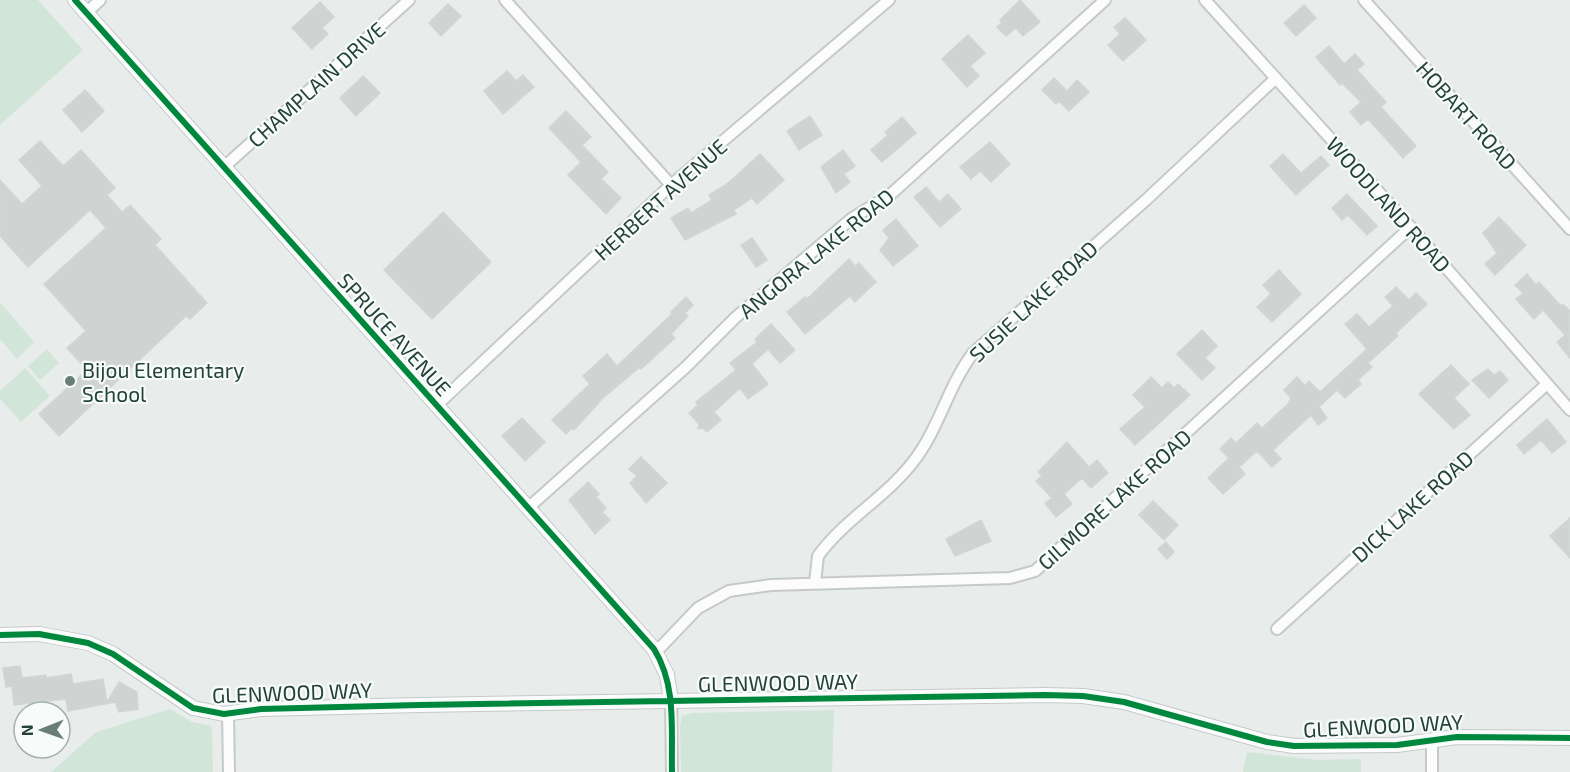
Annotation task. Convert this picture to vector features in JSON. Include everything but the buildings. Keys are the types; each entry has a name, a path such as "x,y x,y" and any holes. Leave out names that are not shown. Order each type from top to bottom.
{"street":[{"name":"SPRUCE AVENUE","path":"75,0 656,652 667,675 671,701"},
{"path":"86,13 100,0"},
{"name":"CHAMPLAIN DRIVE","path":"224,167 409,0"},
{"path":"504,0 671,185"},
{"name":"HERBERT AVENUE","path":"437,405 671,185 888,0"},
{"name":"ANGORA LAKE ROAD","path":"528,508 686,367 736,317 851,219 890,195 1105,0"},
{"name":"WOODLAND ROAD","path":"1205,0 1411,227 1570,410"},
{"name":"HOBART ROAD","path":"1364,0 1570,229"},
{"name":"SUSIE LAKE ROAD","path":"815,583 818,556 913,463 928,439 952,384 973,353 1147,199 1276,78"},
{"name":"GILMORE LAKE ROAD","path":"656,652 683,621 713,597 749,587 1010,578 1035,571 1411,227"},
{"name":"DICK LAKE ROAD","path":"1278,628 1546,384"},
{"name":"GLENWOOD WAY","path":"0,634 39,633 88,643 120,658 194,708 228,713 291,708 1083,696 1149,707 1267,742 1294,746 1378,746 1457,737 1570,738"},
{"path":"671,701 672,772"},
{"path":"228,713 229,772"},
{"path":"1432,740 1432,772"}],"green space":[{"path":"0,0 38,0 83,50 0,125"},
{"path":"0,302 34,342 17,359 0,339"},
{"path":"47,349 59,363 40,380 28,366"},
{"path":"25,368 50,396 21,422 0,399 0,391"},
{"path":"170,709 192,722 212,726 213,772 51,772 64,760 72,760 72,753 96,732"},
{"path":"834,710 832,772 681,772 680,726 682,716 692,713"},
{"path":"1247,752 1317,760 1361,759 1361,772 1243,772"}],"cycle path":[{"path":"75,0 654,649 670,693 672,772"},
{"path":"0,635 39,634 88,643 113,654 193,708 224,714 261,709 419,705 1045,695 1083,696 1124,702 1267,742 1294,746 1397,745 1457,737 1570,738"}],"place":[{"name":"Bijou Elementary School","path":"70,381"}]}
